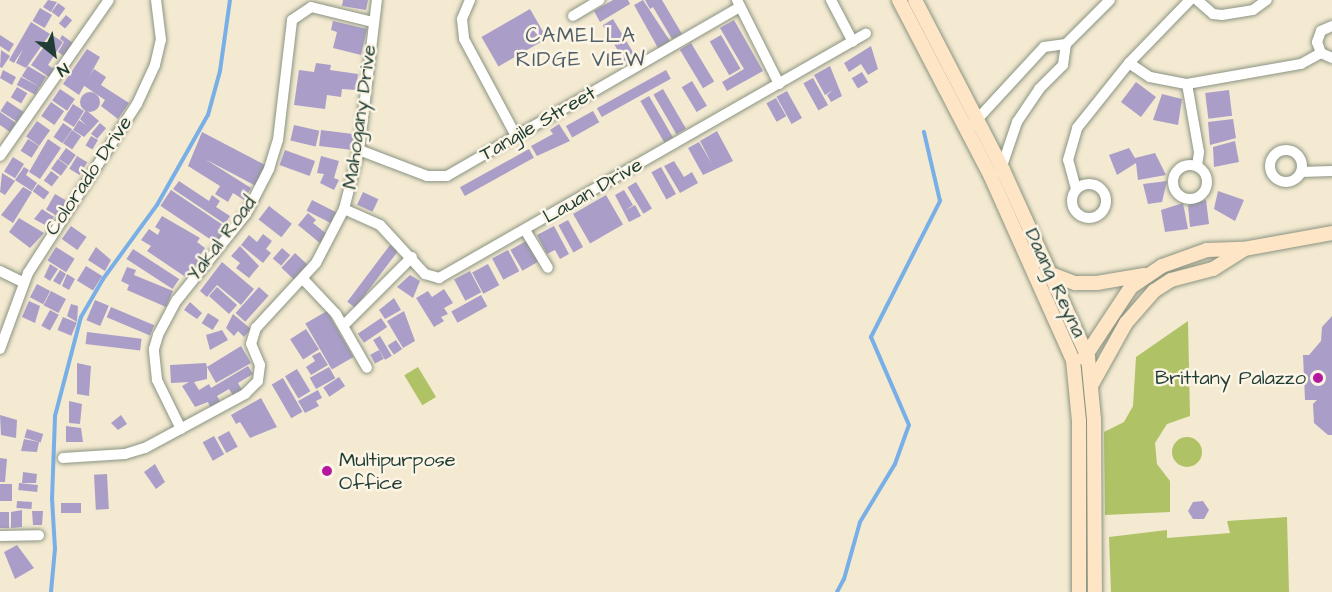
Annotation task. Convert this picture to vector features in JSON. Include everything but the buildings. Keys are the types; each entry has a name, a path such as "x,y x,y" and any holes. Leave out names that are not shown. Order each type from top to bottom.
{"main road":[{"name":"Daang Reyna","path":"899,0 965,129 997,174 1052,274 1088,357 1092,384 1095,592"},
{"name":"Daang Reyna","path":"915,0 979,121 997,174 1073,360 1077,384 1079,592"},
{"path":"1052,274 1075,283 1097,283 1146,275 1207,250 1244,249 1332,233"},
{"path":"1077,384 1092,384 1126,323 1154,291 1171,280 1213,269 1244,249"},
{"path":"1073,360 1088,357 1110,314 1146,275"}],"street":[{"path":"0,156 109,0"},
{"name":"Colorado Drive","path":"0,349 23,282 49,236 137,104 155,65 161,40 156,0"},
{"name":"Mahogany Drive","path":"181,429 245,394 258,381 260,365 252,337 303,279 329,244 344,209 359,150 377,0"},
{"path":"470,0 462,19 464,39 516,136"},
{"path":"573,16 600,0"},
{"path":"831,0 852,42"},
{"path":"997,174 1017,122 1039,89 1063,65 1066,44 1110,0"},
{"path":"1076,189 1068,160 1077,128 1129,63 1190,0"},
{"path":"1197,0 1213,14 1222,15 1253,10 1267,0"},
{"path":"738,4 779,84"},
{"name":"Tangile Street","path":"359,150 436,178 457,171 738,4"},
{"name":"Yakal Road","path":"181,429 157,380 154,349 158,335 177,300 246,214 269,169 278,140 292,20 311,7 373,22"},
{"path":"1129,63 1150,77 1187,84 1301,64 1327,56 1318,36 1332,26"},
{"name":"Lauan Drive","path":"344,209 380,225 429,278 439,278 867,33"},
{"path":"965,129 979,121 1044,47 1066,44"},
{"path":"1187,84 1199,152 1197,166"},
{"path":"1301,172 1332,171"},
{"path":"525,230 548,268"},
{"path":"344,325 412,257"},
{"path":"0,271 23,282"},
{"path":"303,279 344,325 367,368"},
{"path":"63,458 134,453 181,429"},
{"path":"0,536 39,535"}],"green space":[{"path":"1188,321 1190,416 1167,424 1155,443 1157,464 1170,481 1170,512 1105,515 1104,432 1124,422 1133,406 1136,357"},
{"path":"418,367 436,397 422,405 404,375"},
{"path":"1187,437 1193,438 1201,446 1201,458 1193,466 1187,467 1181,466 1173,458 1172,452 1173,446 1181,438"},
{"path":"1287,517 1289,592 1111,592 1109,537 1167,530 1167,538 1230,533 1227,521"}],"waterway":[{"path":"51,592 55,549 52,499 55,416 81,317 103,279 157,205 208,115 220,71 230,0"},
{"path":"837,592 844,579 860,522 895,464 909,425 871,337 940,201 924,132"}],"place":[{"name":"Brittany Palazzo","path":"1318,378"},
{"name":"Multipurpose Office","path":"327,471"}],"district":[{"name":"CAMELLA RIDGE VIEW","path":"581,48"}]}
